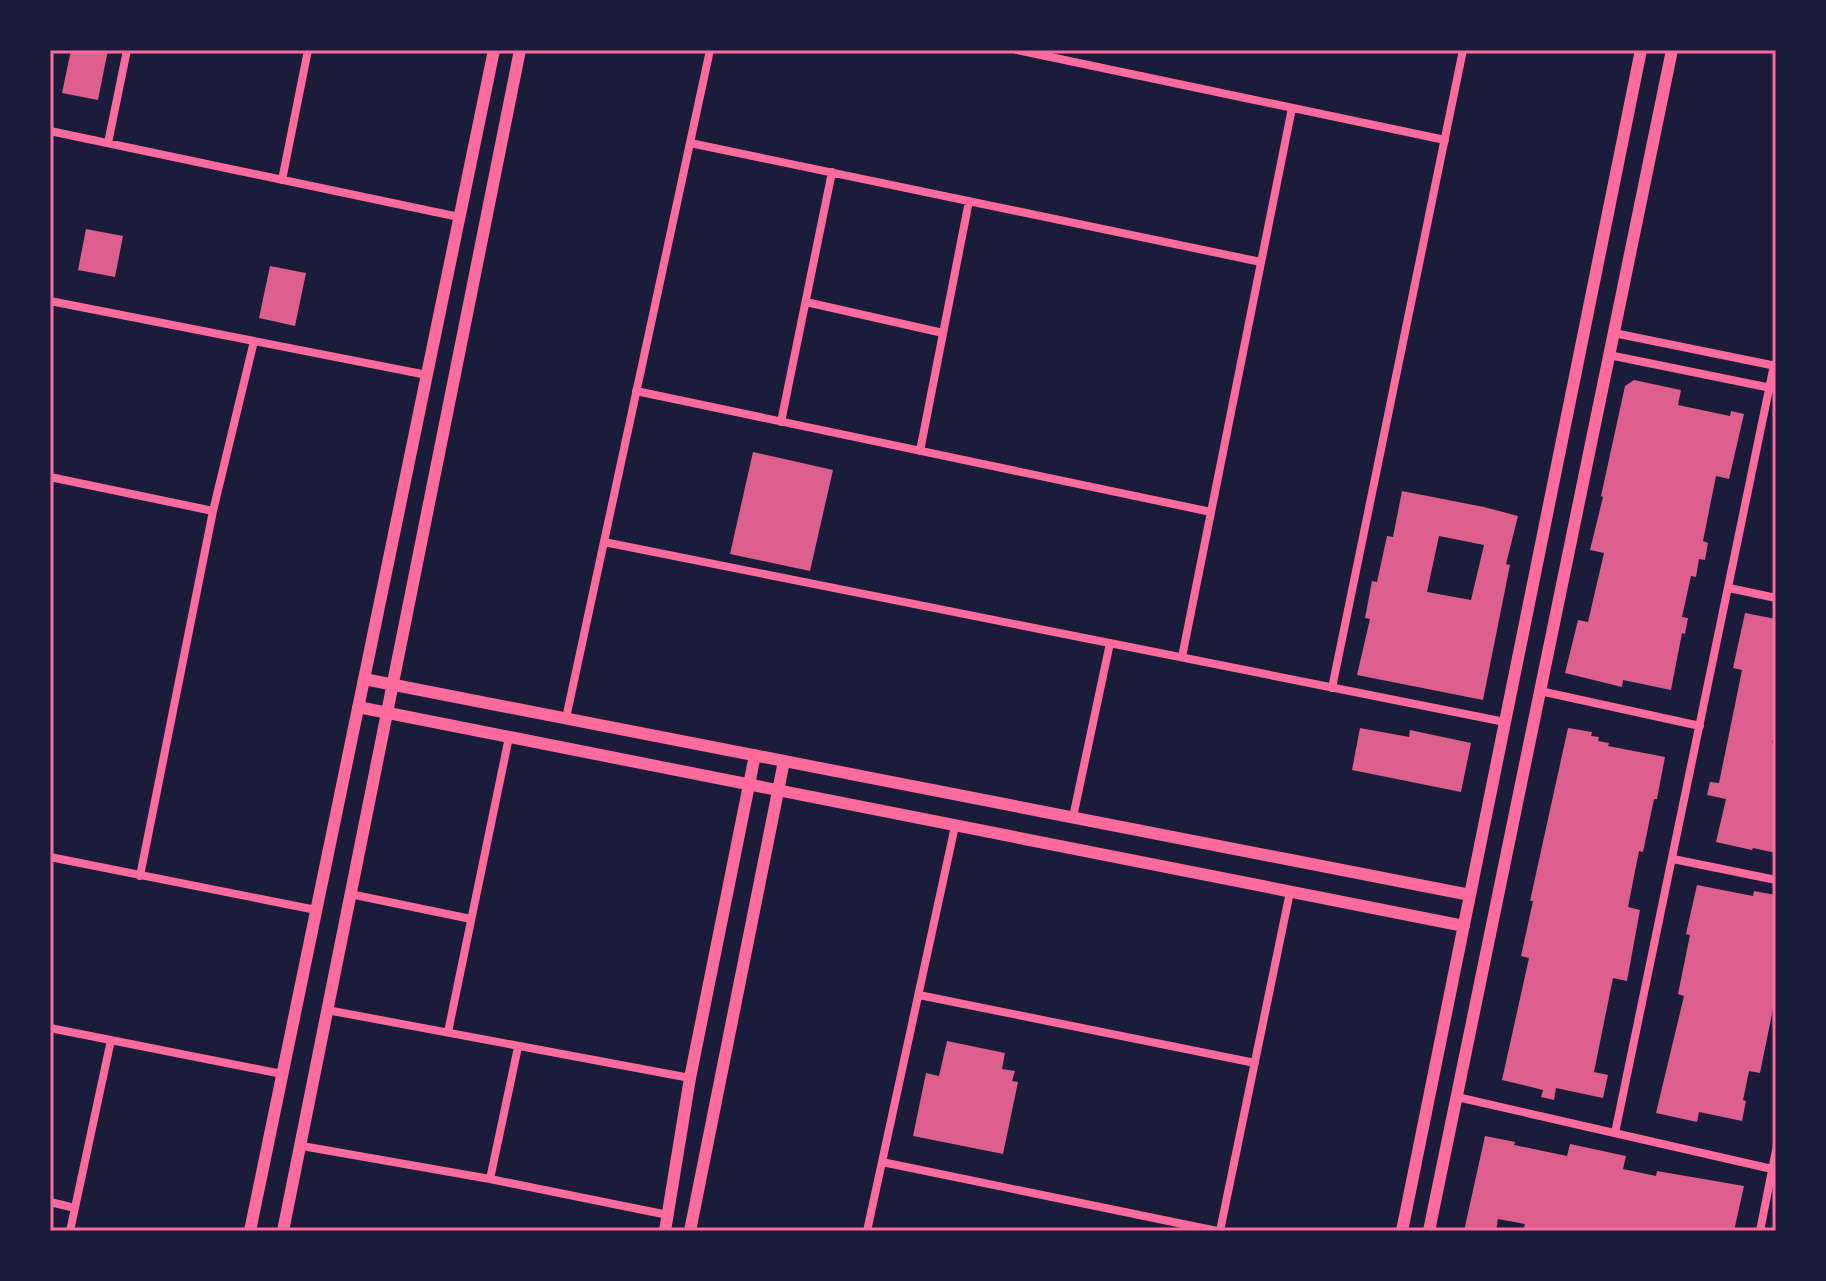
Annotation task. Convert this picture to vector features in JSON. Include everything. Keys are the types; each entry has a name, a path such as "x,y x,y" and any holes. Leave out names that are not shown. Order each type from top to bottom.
{"main road":[{"path":"250,1231 494,50"},
{"path":"283,1231 520,50"},
{"path":"1402,1231 1641,50"},
{"path":"1429,1231 1672,50"},
{"path":"364,679 1470,895"},
{"path":"358,707 1464,926"},
{"path":"665,1231 690,1078 755,755"},
{"path":"690,1231 784,761"}],"street":[{"path":"108,143 127,50"},
{"path":"282,180 308,50"},
{"path":"566,718 710,50"},
{"path":"1017,50 1445,140"},
{"path":"1332,688 1463,50"},
{"path":"1182,657 1292,108"},
{"path":"50,131 459,217"},
{"path":"690,143 1261,262"},
{"path":"781,422 832,172"},
{"path":"920,451 969,201"},
{"path":"50,301 427,375"},
{"path":"806,302 943,333"},
{"path":"1614,333 1775,366 1773,388 1615,1133"},
{"path":"140,876 213,511 254,341"},
{"path":"1609,355 1773,388"},
{"path":"636,391 1211,512"},
{"path":"50,478 213,511"},
{"path":"604,542 1505,722"},
{"path":"1729,588 1776,598"},
{"path":"1073,817 1110,643"},
{"path":"1540,691 1700,726"},
{"path":"448,1032 509,737"},
{"path":"867,1231 955,826"},
{"path":"50,857 316,910"},
{"path":"1673,859 1776,880"},
{"path":"882,1162 1218,1231 1290,892"},
{"path":"350,894 471,919"},
{"path":"919,995 1255,1063"},
{"path":"327,1010 690,1078"},
{"path":"50,1028 282,1074"},
{"path":"70,1231 111,1040"},
{"path":"490,1179 518,1047"},
{"path":"1457,1097 1772,1169"},
{"path":"302,1146 490,1179 668,1215"},
{"path":"1760,1231 1776,1150"},
{"path":"50,1202 75,1208"}],"building":[{"path":"71,50 108,50 98,100 62,93"},
{"path":"86,229 123,236 115,277 78,270"},
{"path":"270,266 306,273 295,326 259,318"},
{"path":"1634,380 1681,390 1678,405 1730,416 1731,411 1744,414 1729,479 1716,476 1703,541 1708,543 1705,560 1699,559 1696,577 1691,576 1682,617 1688,618 1671,690 1623,680 1622,687 1565,673 1578,620 1588,622 1604,553 1590,550 1625,386"},
{"path":"753,452 833,470 810,571 730,554"},
{"path":"1402,491 1518,516 1506,564 1510,565 1483,700 1357,675 1370,619 1365,618 1372,581 1377,582 1387,536 1393,537","holes":["1439,536 1484,545 1471,600 1427,592"]},
{"path":"1745,613 1776,619 1776,726 1772,743 1776,743 1776,853 1716,842 1726,799 1707,795 1710,782 1719,783 1742,670 1733,668"},
{"path":"1360,728 1409,737 1410,730 1471,743 1461,792 1352,770"},
{"path":"1568,728 1592,732 1591,736 1599,737 1598,741 1609,743 1608,746 1665,757 1643,852 1639,851 1628,907 1640,910 1627,981 1613,978 1594,1072 1608,1075 1603,1098 1556,1088 1554,1100 1541,1097 1543,1090 1502,1080 1529,958 1521,956 1533,901 1530,901"},
{"path":"1697,885 1753,896 1754,891 1776,895 1776,994 1760,1073 1749,1071 1742,1121 1699,1112 1697,1122 1656,1113 1684,996 1678,994 1690,935 1686,934"},
{"path":"947,1041 1005,1053 1002,1069 1015,1071 1012,1081 1018,1082 1003,1154 913,1136 926,1073 939,1076"},
{"path":"1485,1136 1567,1156 1570,1144 1626,1156 1623,1169 1656,1176 1657,1171 1744,1186 1734,1231 1523,1231 1525,1224 1498,1219 1496,1231 1464,1231"}]}
